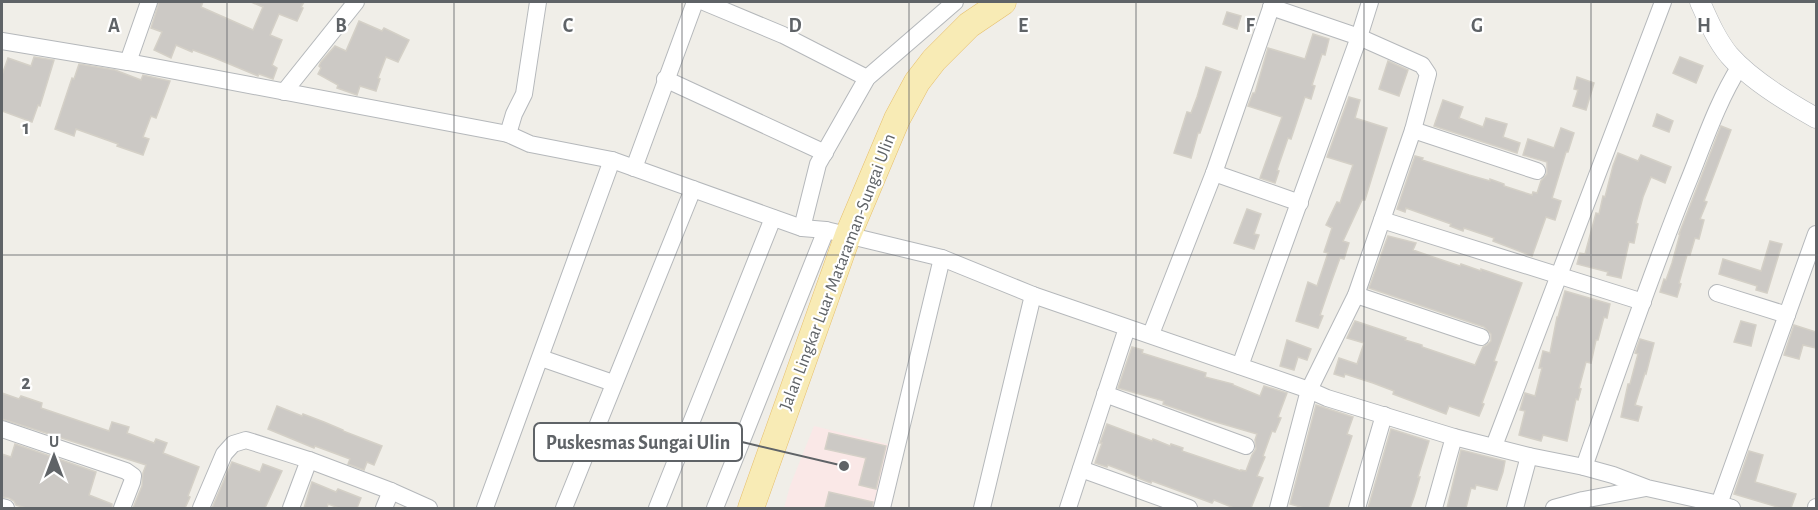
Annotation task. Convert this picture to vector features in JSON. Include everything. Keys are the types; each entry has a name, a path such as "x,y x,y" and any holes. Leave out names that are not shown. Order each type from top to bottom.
{"main road":[{"name":"Jalan Lingkar Luar Mataraman-Sungai Ulin","path":"751,508 837,232 917,82 934,60 969,25 1003,2"}],"street":[{"path":"128,62 149,2"},
{"path":"284,92 356,2"},
{"path":"508,134 514,114 524,94 538,2"},
{"path":"634,168 695,2"},
{"path":"704,2 783,35 867,78"},
{"path":"802,228 818,164 867,78 955,2"},
{"path":"1240,366 1370,2"},
{"path":"1494,446 1663,2"},
{"path":"1700,2 1716,36 1728,54 1740,66 1791,104 1816,117"},
{"path":"1151,334 1214,173 1272,4 1359,37 1422,65 1428,74 1413,130 1356,295 1309,390 1278,508"},
{"path":"2,41 128,62 508,134 530,144 612,160 802,228 837,232 942,258 1033,295 1127,328 1151,334 1327,398 1454,437 1584,467 1647,488 1725,506 1787,315 1816,234"},
{"path":"1584,467 1666,239 1715,113 1740,66"},
{"path":"665,79 825,153"},
{"path":"1413,130 1537,171"},
{"path":"485,508 612,160"},
{"path":"1214,173 1300,203"},
{"path":"564,508 693,189"},
{"path":"657,508 773,218"},
{"path":"1382,220 1643,302"},
{"path":"715,508 837,232"},
{"path":"882,508 942,258"},
{"path":"1717,293 1787,315"},
{"path":"982,508 1033,295"},
{"path":"1356,295 1481,337"},
{"path":"1068,508 1127,328"},
{"path":"541,358 613,383"},
{"path":"1105,394 1246,446"},
{"path":"1357,508 1384,415"},
{"path":"2,429 126,471 133,476 122,508"},
{"path":"1434,508 1454,437"},
{"path":"201,508 224,453 233,444 246,440 309,460 429,508"},
{"path":"1515,508 1529,456"},
{"path":"291,508 309,460"},
{"path":"1081,469 1189,508"},
{"path":"1554,508 1647,488"},
{"path":"384,508 391,491"},
{"path":"2,507 6,508"}],"shaded area":[{"path":"814,426 895,446 878,508 784,508 790,486"}],"building":[{"path":"159,2 203,2 201,7 253,30 263,7 251,2 304,2 297,21 279,14 270,35 282,40 272,65 277,68 273,79 259,74 258,76 176,45 171,58 154,50 162,32 151,28"},
{"path":"1227,12 1241,16 1237,29 1223,24"},
{"path":"359,21 382,31 384,28 409,40 398,62 386,57 376,91 360,86 357,95 337,88 338,85 318,74 321,62 335,46 346,51"},
{"path":"1313,34 1329,39 1325,55 1322,54 1312,85 1315,86 1311,99 1305,97 1291,139 1288,138 1275,183 1260,178 1282,117 1248,106 1255,93 1268,48 1305,59"},
{"path":"34,57 54,60 40,106 38,105 32,122 2,111 2,75 8,58 31,66"},
{"path":"1680,57 1703,66 1696,83 1673,73"},
{"path":"1388,61 1408,70 1399,96 1379,89"},
{"path":"79,64 115,70 141,80 143,75 170,81 156,118 151,116 143,137 149,139 143,155 76,129 74,136 55,129"},
{"path":"1206,67 1221,72 1191,158 1174,153 1187,112 1191,113"},
{"path":"1577,77 1594,83 1586,110 1573,106 1578,90 1574,89"},
{"path":"1349,97 1360,100 1355,118 1387,128 1365,200 1362,200 1343,241 1349,243 1344,259 1340,258 1320,315 1323,316 1318,328 1296,321 1308,282 1317,286 1328,253 1324,252 1332,228 1326,225 1337,202 1340,203 1353,165 1327,157"},
{"path":"1443,100 1463,107 1459,118 1483,127 1486,118 1507,124 1503,137 1520,143 1517,153 1434,126"},
{"path":"1657,114 1673,121 1669,132 1653,126"},
{"path":"1721,126 1731,130 1704,201 1707,202 1700,219 1704,220 1699,239 1695,238 1690,255 1687,255 1677,297 1660,292 1672,263 1679,234"},
{"path":"1561,128 1574,133 1552,198 1561,201 1555,220 1546,217 1532,256 1493,241 1494,238 1464,228 1463,231 1450,226 1451,224 1406,208 1405,212 1397,209 1415,156 1469,175 1490,181 1490,179 1532,195 1533,192 1537,193 1541,181 1547,174 1547,162 1523,155 1528,139 1554,148"},
{"path":"1618,153 1638,161 1641,155 1671,167 1665,183 1651,177 1636,223 1638,224 1634,243 1629,242 1621,278 1577,264 1580,253 1585,254 1596,213 1599,214"},
{"path":"1247,209 1261,214 1254,234 1259,235 1254,249 1234,243"},
{"path":"1388,236 1416,243 1413,250 1522,283 1494,361 1497,362 1479,416 1449,406 1446,414 1393,394 1394,391 1373,383 1345,374 1344,377 1334,374 1339,358 1357,364 1364,343 1347,338 1355,321 1475,365 1483,347 1491,341 1491,334 1484,327 1369,288"},
{"path":"1770,241 1782,244 1767,293 1756,290 1757,286 1719,274 1723,259 1761,271"},
{"path":"1565,291 1610,304 1607,318 1604,317 1598,340 1596,340 1591,363 1586,362 1567,441 1543,435 1541,441 1519,435 1525,411 1520,410 1525,393 1535,396 1542,368 1539,368 1543,351 1550,353"},
{"path":"1741,321 1756,325 1751,346 1734,342"},
{"path":"1794,325 1816,332 1816,348 1803,345 1799,359 1784,355"},
{"path":"1640,339 1654,343 1635,405 1642,407 1638,421 1621,417"},
{"path":"1287,340 1311,349 1307,360 1298,357 1294,370 1280,366"},
{"path":"1132,347 1143,350 1142,353 1206,373 1205,377 1233,384 1260,396 1264,386 1287,393 1278,417 1281,418 1275,432 1272,431 1263,456 1265,457 1257,476 1263,478 1251,508 1234,508 1214,500 1212,503 1152,481 1151,483 1108,465 1107,467 1095,463 1107,424 1152,441 1153,439 1170,446 1171,444 1183,448 1182,451 1241,471 1246,471 1256,449 1257,434 1163,404 1164,401 1118,388"},
{"path":"2,393 42,403 41,408 109,431 112,422 129,427 127,433 154,443 156,439 167,443 163,453 199,467 185,508 133,508 142,486 146,465 2,419"},
{"path":"1316,405 1353,417 1347,434 1352,436 1328,508 1304,508 1290,504"},
{"path":"277,406 382,446 374,465 367,462 364,470 348,464 350,459 315,446 314,448 268,429"},
{"path":"1391,429 1429,441 1418,477 1420,477 1410,508 1368,508"},
{"path":"829,433 886,446 876,489 859,485 866,458 825,449"},
{"path":"15,444 96,472 89,495 112,504 112,508 26,508 16,505 9,498 2,497 2,454 11,457"},
{"path":"1461,450 1505,461 1503,472 1497,490 1476,485 1475,489 1471,488 1466,508 1447,508"},
{"path":"1749,451 1763,455 1755,482 1796,494 1791,508 1781,508 1734,494"},
{"path":"232,462 260,472 263,464 282,471 265,508 212,508"},
{"path":"312,482 336,492 338,489 361,498 357,508 339,508 328,504 327,508 304,508"},
{"path":"829,492 873,502 872,508 825,508"}],"place":[{"name":"Puskesmas Sungai Ulin","path":"844,466"}]}
